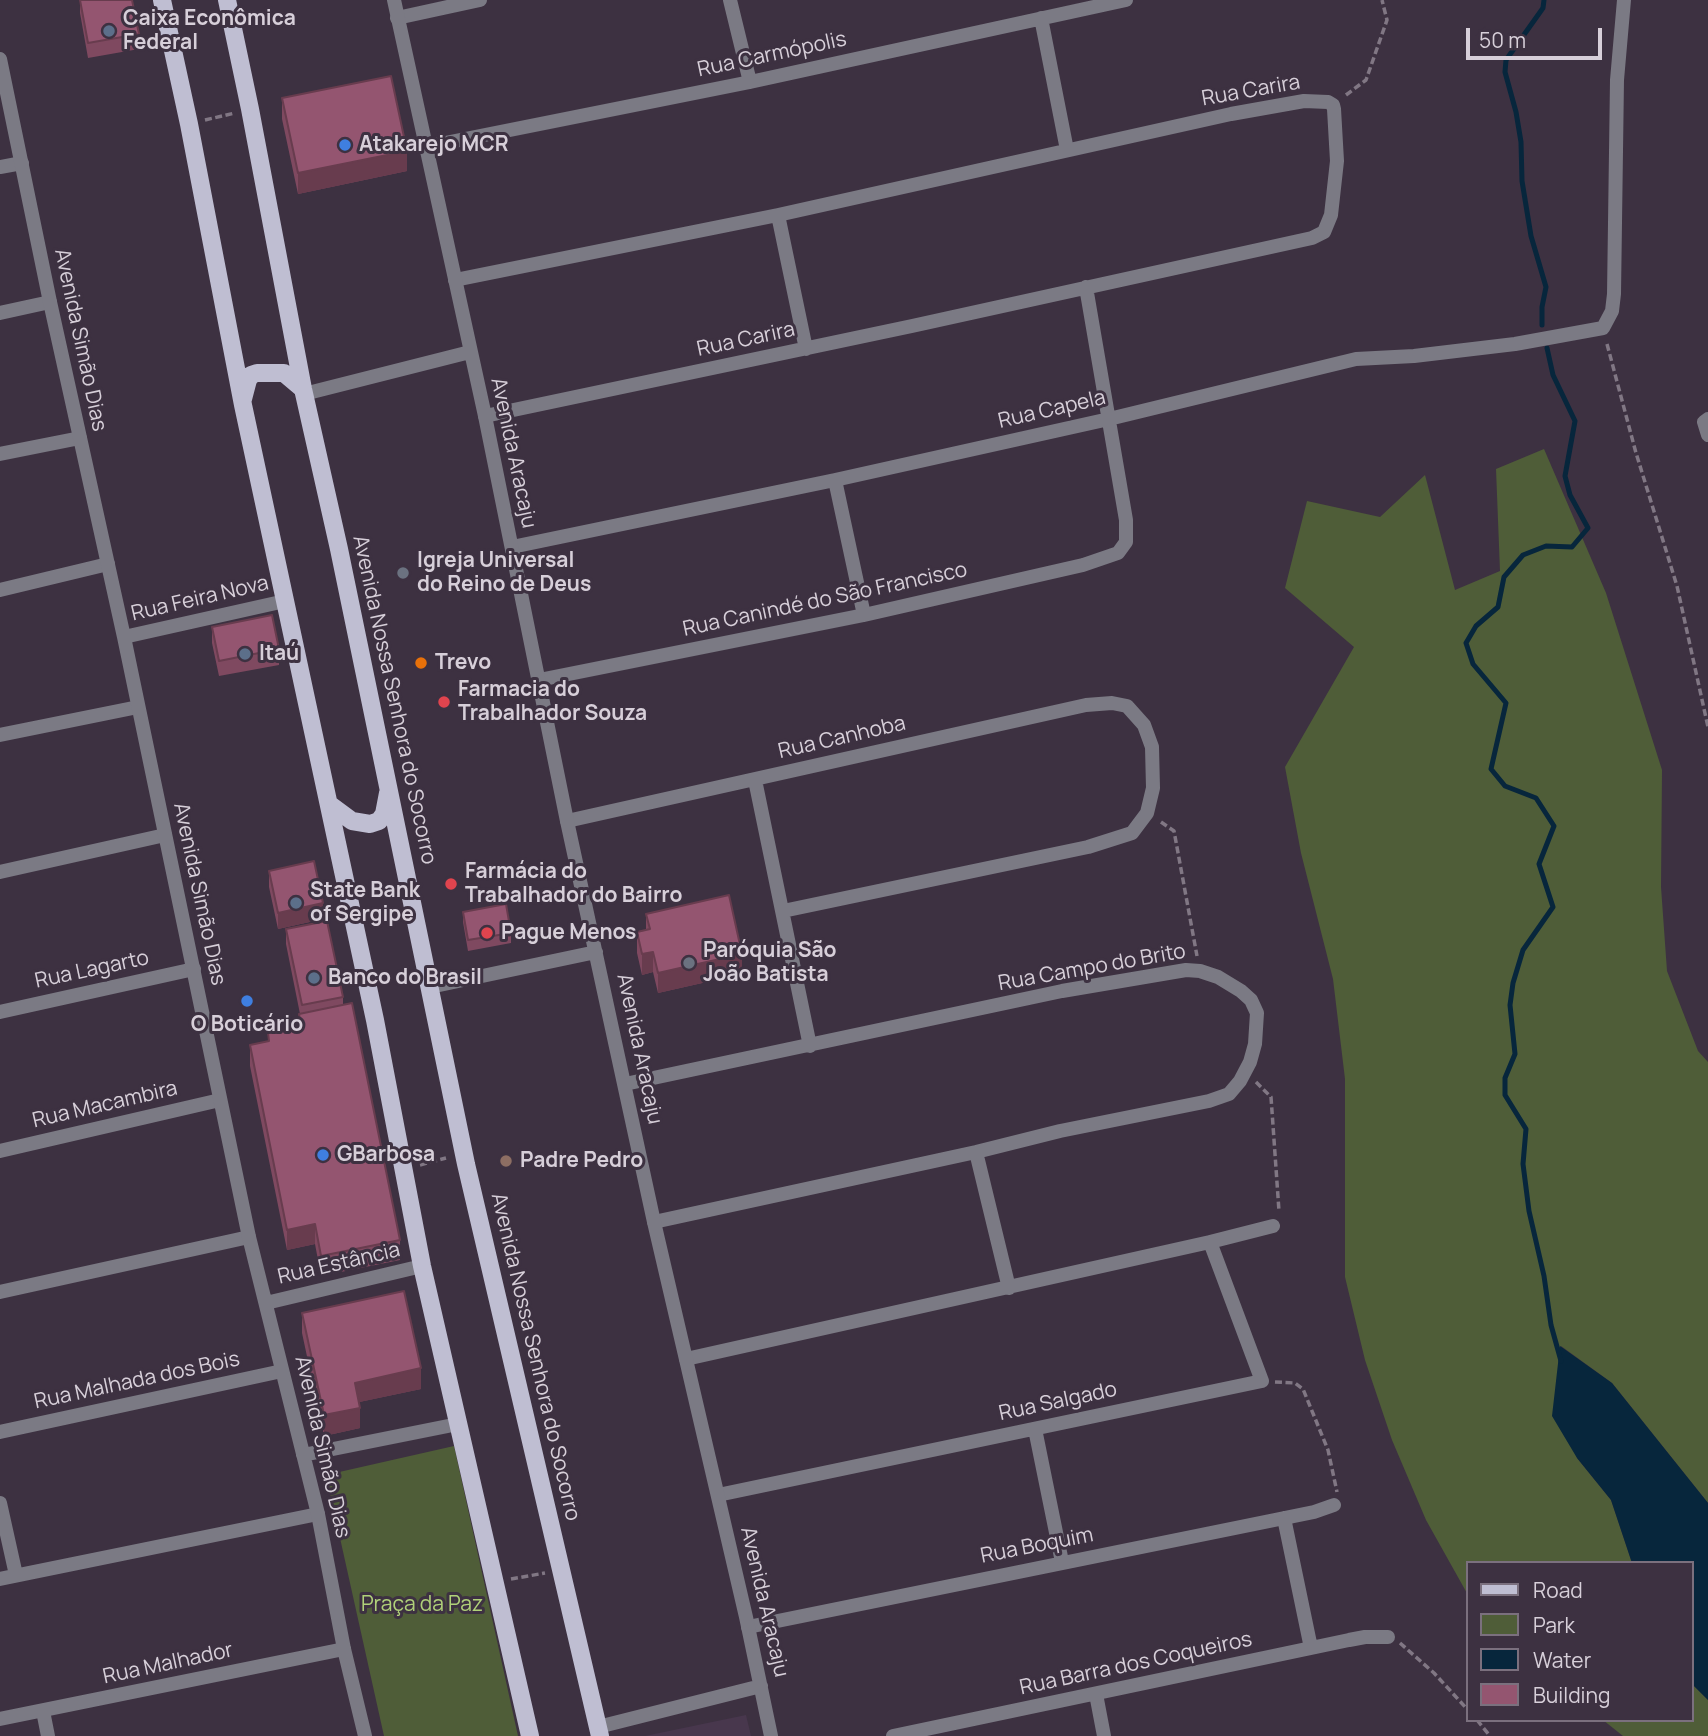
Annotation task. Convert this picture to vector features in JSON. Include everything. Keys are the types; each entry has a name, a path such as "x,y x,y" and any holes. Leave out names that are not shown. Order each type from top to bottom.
{"main road":[{"path":"162,0 189,124 243,405 329,804 422,1266 530,1736"},
{"name":"Avenida Nossa Senhora do Socorro","path":"227,0 303,391 389,788 464,1154 599,1732"},
{"path":"243,405 248,380 251,375 257,373 284,373 303,391"},
{"path":"329,804 352,821 373,823 379,821 384,814 389,788"}],"street":[{"name":"Avenida Aracaju","path":"394,0 485,415 567,821 654,1222 771,1736"},
{"path":"397,18 481,0"},
{"path":"730,0 750,82"},
{"name":"Rua Carmópolis","path":"425,147 750,82 1126,0"},
{"path":"1603,328 1612,311 1614,294 1617,80 1623,0"},
{"path":"1041,18 1067,150"},
{"name":"Avenida Simão Dias","path":"0,59 249,1237 318,1514 344,1649 365,1736"},
{"name":"Rua Carira","path":"455,281 778,215 1292,102 1315,101 1333,105 1336,161 1330,221 1324,232 1312,238 806,349 485,415"},
{"path":"0,167 22,163"},
{"path":"778,215 806,349"},
{"path":"1086,287 1109,419"},
{"path":"0,313 50,302"},
{"name":"Rua Capela","path":"512,547 835,480 1109,419 1356,359 1414,356 1515,344 1603,328"},
{"path":"303,391 470,352"},
{"name":"Rua Canindé do São Francisco","path":"539,680 864,615 1083,565 1118,553 1126,542 1126,520 1109,419"},
{"path":"1708,419 1704,422 1708,435"},
{"path":"0,454 80,438"},
{"path":"835,480 864,615"},
{"path":"0,590 108,564"},
{"name":"Rua Feira Nova","path":"124,637 285,601"},
{"name":"Rua Canhoba","path":"567,821 1059,709 1103,702 1127,706 1144,725 1152,747 1153,789 1147,813"},
{"path":"0,735 138,707"},
{"path":"755,780 810,1046"},
{"path":"783,911 1088,847 1132,833 1147,813"},
{"path":"0,872 164,835"},
{"path":"430,987 596,952"},
{"name":"Rua Lagarto","path":"0,1012 194,969"},
{"name":"Rua Campo do Brito","path":"625,1084 1062,991 1173,972 1200,971 1218,977 1241,991 1255,1007 1257,1034 1245,1071 1229,1094 1209,1101 1060,1131 976,1152 654,1222"},
{"name":"Rua Macambira","path":"0,1151 220,1100"},
{"path":"976,1152 1009,1288"},
{"path":"686,1359 1009,1288 1273,1226"},
{"path":"0,1292 249,1237"},
{"path":"1210,1242 1262,1381"},
{"name":"Rua Estância","path":"266,1303 422,1266"},
{"name":"Rua Malhada dos Bois","path":"0,1432 282,1371"},
{"name":"Rua Salgado","path":"718,1495 1262,1381"},
{"path":"303,1455 458,1424"},
{"path":"1035,1429 1062,1562"},
{"path":"0,1503 16,1575"},
{"name":"Rua Boquim","path":"748,1626 1320,1511 1334,1504"},
{"path":"0,1579 318,1514"},
{"path":"1284,1518 1311,1648"},
{"name":"Rua Barra dos Coqueiros","path":"893,1736 1365,1637 1388,1637"},
{"name":"Rua Malhador","path":"0,1719 344,1649"},
{"path":"599,1732 761,1686"},
{"path":"1096,1694 1104,1736"},
{"path":"43,1711 48,1736"}],"path":[{"path":"1333,105 1366,80 1387,19 1382,0"},
{"path":"189,124 250,109"},
{"path":"1603,328 1636,453 1677,586 1708,727"},
{"path":"1147,813 1174,831 1200,971"},
{"path":"1245,1071 1271,1097 1279,1212 1273,1226"},
{"path":"404,1168 464,1154"},
{"path":"1262,1381 1295,1383 1303,1389 1334,1468 1337,1486 1334,1504"},
{"path":"495,1582 561,1570"},
{"path":"1388,1637 1405,1646 1466,1708"},
{"path":"1479,1722 1490,1736"}],"shaded area":[{"path":"746,1715 751,1736 645,1736"}],"green space":[{"path":"1544,449 1606,593 1662,770 1661,887 1667,971 1698,1051 1708,1062 1708,1503 1612,1383 1561,1346 1577,1458 1611,1500 1631,1561 1466,1561 1466,1591 1426,1520 1392,1440 1365,1360 1345,1277 1345,1079 1333,979 1301,853 1285,767 1354,647 1285,588 1307,501 1380,517 1425,475 1455,590 1500,571 1496,469"},
{"name":"Praça da Paz","path":"454,1446 518,1736 384,1736 326,1475"},
{"path":"1694,1686 1708,1700 1708,1736 1623,1736 1606,1722 1694,1722"}],"water":[{"path":"1560,1346 1612,1383 1708,1503 1708,1700 1694,1686 1694,1561 1631,1561 1611,1500 1577,1458 1552,1416"}],"building":[{"name":"Caixa Econômica Federal","path":"80,0 132,0 139,34 88,43"},
{"name":"Atakarejo MCR","path":"391,76 407,151 298,173 282,98"},
{"path":"272,615 279,649 219,661 212,627"},
{"path":"314,861 323,903 278,913 269,871"},
{"name":"Paróquia São João Batista","path":"729,895 742,954 658,973 653,952 642,954 637,932 650,929 646,914"},
{"name":"Pague Menos","path":"506,904 511,933 468,940 463,912"},
{"name":"Banco do Brasil","path":"327,921 343,997 302,1005 286,929"},
{"name":"GBarbosa","path":"352,1003 400,1240 321,1256 315,1224 287,1230 250,1045 269,1041 268,1033 301,1026 299,1014"},
{"path":"404,1291 421,1368 355,1383 360,1408 324,1415 302,1313"}],"waterway":[{"path":"1542,325 1546,287 1531,236 1522,181 1521,142 1505,72 1506,60 1543,8 1544,0"},
{"path":"1547,348 1553,375 1575,421 1565,476 1570,495 1588,528 1572,547 1546,546 1523,555 1504,577 1498,607 1476,626 1466,643 1473,664 1506,703 1491,769 1505,786 1536,798 1554,826 1539,864 1553,907 1523,950 1513,983 1510,1005 1515,1054 1505,1078 1505,1095 1526,1129 1523,1164 1529,1211 1544,1276 1551,1325 1561,1361"}],"place":[{"name":"Caixa Econômica Federal","path":"109,31"},
{"name":"Atakarejo MCR","path":"345,145"},
{"name":"Igreja Universal do Reino de Deus","path":"403,573"},
{"name":"Itaú","path":"245,654"},
{"name":"Trevo","path":"421,663"},
{"name":"Farmacia do Trabalhador Souza","path":"444,702"},
{"name":"Farmácia do Trabalhador do Bairro","path":"451,884"},
{"name":"State Bank of Sergipe","path":"296,903"},
{"name":"Pague Menos","path":"487,933"},
{"name":"Paróquia São João Batista","path":"689,963"},
{"name":"Banco do Brasil","path":"314,978"},
{"name":"O Boticário","path":"247,1001"},
{"name":"GBarbosa","path":"323,1155"},
{"name":"Padre Pedro","path":"506,1161"}]}
